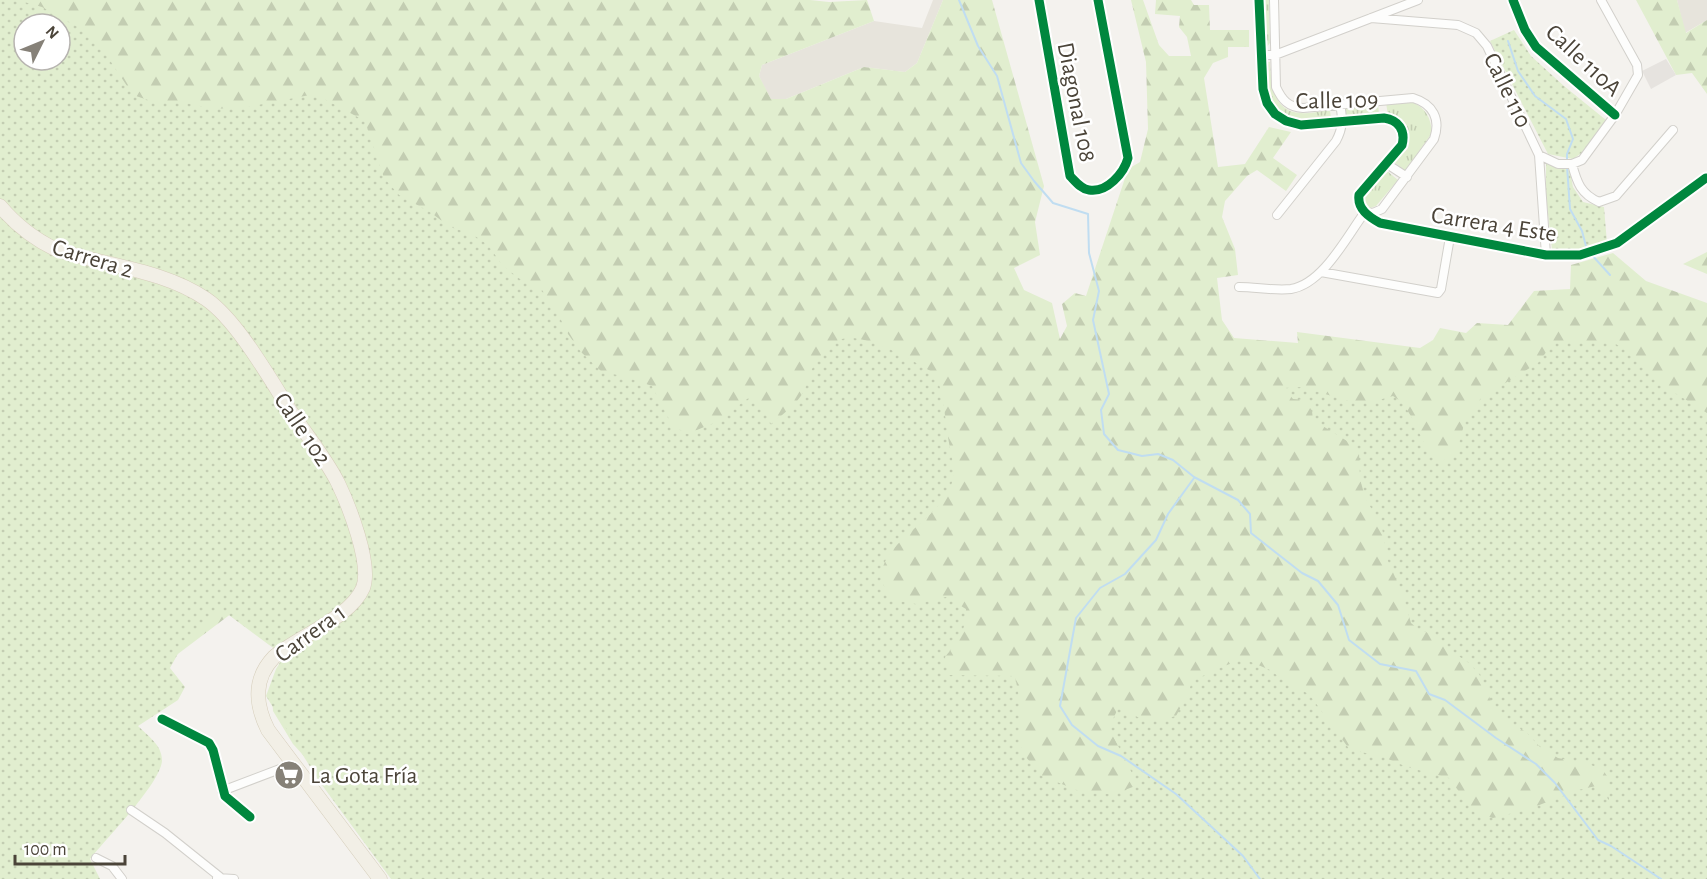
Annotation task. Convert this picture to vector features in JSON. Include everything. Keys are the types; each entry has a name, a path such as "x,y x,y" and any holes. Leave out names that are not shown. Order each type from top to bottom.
{"main road":[{"name":"Carrera 2","path":"0,206 26,232 55,249 162,278 197,293"},
{"name":"Calle 102","path":"197,293 222,312 236,329 337,481 365,561 363,588"},
{"name":"Carrera 1","path":"293,764 262,718 258,699 259,680 274,657 344,610 356,600 363,588"},
{"path":"293,764 380,879"}],"street":[{"name":"Diagonal 108","path":"1039,0 1070,176 1080,186 1089,190 1101,189 1112,182 1126,166 1128,158 1098,0"},
{"name":"Calle 109","path":"1259,0 1263,89 1267,104 1275,114 1286,121 1301,125 1384,118 1397,122 1403,134 1402,145 1387,164"},
{"name":"Calle 109","path":"1274,0 1276,87 1286,103 1303,108 1413,98 1422,100 1429,106 1437,121 1434,140 1407,177"},
{"path":"1262,55 1275,56 1418,0"},
{"name":"Calle 110A","path":"1513,0 1525,30 1536,47 1615,115"},
{"path":"1539,155 1558,164 1572,164 1582,160 1615,115 1639,72 1601,0"},
{"name":"Calle 110","path":"1371,18 1458,25 1476,33 1487,46 1539,155 1546,255"},
{"name":"Calle 109","path":"1383,100 1384,118"},
{"path":"1277,215 1336,141 1343,120 1340,104"},
{"path":"1572,164 1577,183 1582,191 1599,202 1608,201 1616,196 1673,130"},
{"path":"1387,164 1407,177 1378,212 1365,212 1360,207 1359,195 1387,164"},
{"name":"Carrera 4 Este","path":"1365,212 1372,219 1387,225 1546,255 1580,255 1617,243 1707,178"},
{"path":"1239,287 1288,289 1308,283 1321,272 1365,212"},
{"path":"1321,272 1434,293 1440,291 1450,237"},
{"path":"162,719 209,743 213,750 222,791 229,801 250,818"},
{"path":"222,791 293,764"},
{"path":"131,810 165,833 218,878 234,879"},
{"path":"96,858 112,866 122,879"}],"shaded area":[{"path":"933,0 943,0 917,63 905,72 864,67 786,99 770,99 759,76 762,65 874,21 922,28"},
{"path":"1677,0 1707,0 1707,20 1685,33"},
{"path":"1666,59 1676,75 1651,89 1642,71"}],"green space":[{"path":"0,0 810,0 829,2 867,0 874,21 762,65 759,76 771,99 786,99 864,67 905,72 917,63 943,0 992,0 1044,186 1035,222 1040,255 1014,268 1024,290 1052,303 1060,339 1067,326 1062,304 1075,293 1086,296 1128,169 1140,162 1148,129 1146,62 1131,0 1143,0 1159,45 1169,56 1191,56 1187,37 1179,27 1180,16 1155,14 1156,0 1191,0 1194,5 1209,5 1210,30 1249,30 1249,47 1228,47 1228,57 1213,63 1204,78 1218,167 1245,164 1269,127 1291,132 1273,158 1297,175 1286,191 1257,170 1247,176 1225,201 1222,217 1235,249 1238,275 1217,278 1222,320 1234,338 1298,343 1297,332 1420,348 1433,340 1440,328 1466,333 1477,323 1508,325 1534,291 1570,289 1571,265 1613,253 1646,281 1707,303 1707,879 322,776 293,744 273,711 271,683 279,667 283,647 244,604 117,700 0,879"},
{"path":"17,0 51,12 12,12 12,72 72,72 72,24 105,53 133,95 151,101 186,103 214,109 247,107 315,94 365,121 384,178 399,195 430,212 450,227 472,234 488,245 503,266 520,279 542,290 581,352 602,372 623,376 652,386 672,425 687,434 714,423 750,397 765,412 771,424 801,396 817,361 829,346 847,338 859,339 887,348 936,374 944,405 953,463 953,478 948,493 938,506 890,553 883,566 883,583 894,600 916,604 946,597 966,609 961,635 945,657 949,675 1015,676 1020,702 1019,742 1025,756 1042,776 1084,793 1114,794 1138,785 1109,728 1119,706 1146,720 1176,716 1192,681 1244,659 1270,670 1290,685 1309,694 1350,750 1381,756 1407,767 1449,778 1474,812 1493,818 1529,809 1578,790 1596,786 1609,800 1609,779 1603,770 1558,758 1540,747 1526,732 1509,722 1492,705 1479,674 1469,663 1435,635 1419,630 1411,623 1402,593 1388,561 1382,528 1365,497 1360,479 1359,453 1347,441 1313,420 1312,411 1305,400 1293,399 1284,388 1302,387 1345,400 1368,403 1393,396 1403,403 1430,455 1442,462 1457,450 1465,421 1481,398 1538,363 1553,343 1574,341 1614,343 1639,358 1662,385 1707,413 1707,879 391,879 319,781 266,696 276,669 284,656 218,607 185,641 170,668 185,687 178,700 138,726 160,750 162,760 160,770 132,811 90,859 100,879 0,879 0,1"},
{"path":"1263,0 1269,0 1270,43 1265,49"},
{"path":"1636,0 1677,0 1686,33 1707,20 1707,94 1692,73 1676,75"},
{"path":"1514,30 1531,56 1606,120 1586,150 1573,159 1548,154 1490,41"},
{"path":"1265,62 1270,62 1275,95 1284,108 1304,113 1330,110 1331,119 1302,122 1280,113 1270,99"},
{"path":"1412,102 1427,114 1432,133 1405,171 1393,161 1405,141 1406,130 1397,119 1388,115 1386,103"},
{"path":"1378,104 1379,114 1346,117 1345,107"},
{"path":"1546,161 1570,171 1573,187 1583,202 1604,207 1607,243 1579,250 1552,249 1546,197"},
{"path":"1387,171 1398,180 1376,206 1366,207 1365,197"},
{"path":"1707,252 1707,274 1683,264"}],"waterway":[{"path":"959,0 978,46 997,76 1021,163 1053,203 1088,214 1089,253 1099,291 1093,320 1109,394 1101,410 1104,434 1118,450 1142,456 1158,454 1173,460 1194,477 1238,500 1250,514 1251,533 1302,573 1318,581 1338,605 1349,640 1380,664 1416,671 1429,694 1445,700 1536,764 1555,783 1598,840 1661,879"},
{"path":"1508,41 1518,71 1535,96 1566,119 1573,139 1567,154 1567,161"},
{"path":"1567,166 1570,209 1582,231 1587,250"},
{"path":"1591,254 1610,275"},
{"path":"1194,478 1168,514 1156,540 1125,574 1100,588 1076,618 1060,706 1072,725 1098,746 1121,756 1176,794 1243,856 1260,879"}],"cycle path":[{"path":"1039,0 1070,176 1083,188 1089,190 1102,188 1114,181 1123,170 1128,158 1098,0"},
{"path":"1259,0 1263,89 1267,103 1275,114 1286,121 1301,125 1384,118 1397,123 1402,130 1402,145 1359,195 1362,208 1380,223 1546,255 1580,255 1617,243 1706,178"},
{"path":"1513,0 1525,30 1536,47 1615,115"},
{"path":"162,719 209,743 213,750 225,796 250,817"}],"place":[{"name":"La Gota Fría","path":"289,775"}]}
